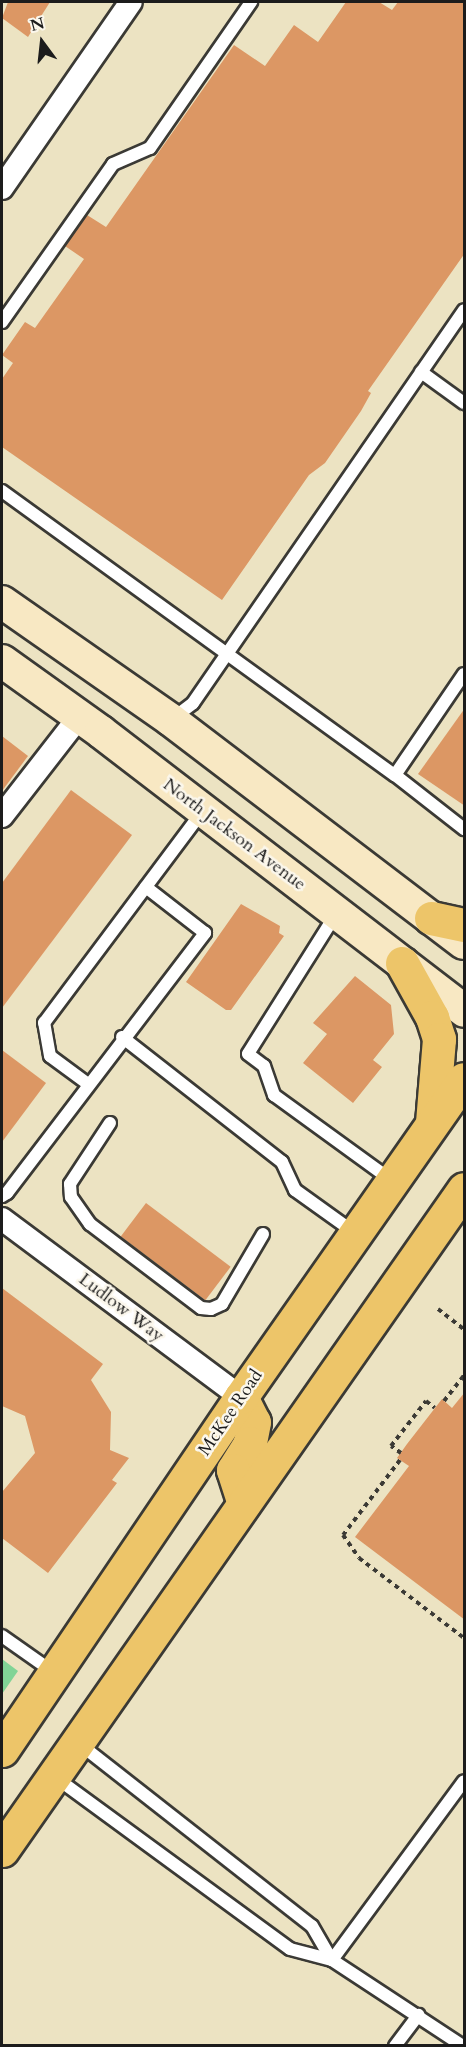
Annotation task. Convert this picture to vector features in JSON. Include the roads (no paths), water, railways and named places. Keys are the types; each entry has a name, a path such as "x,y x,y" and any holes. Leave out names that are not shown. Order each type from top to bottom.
{"main road":[{"path":"2,602 171,720 465,943"},
{"name":"North Jackson Avenue","path":"2,661 465,1011"},
{"path":"431,918 465,924"},
{"path":"402,963 432,1017 439,1040 432,1126"},
{"name":"McKee Road","path":"2,1750 241,1397 465,1078"},
{"path":"2,1850 463,1194"},
{"path":"241,1397 254,1422 250,1443 233,1470 244,1503"}],"street":[{"path":"2,188 131,2"},
{"path":"2,816 79,717"},
{"name":"Ludlow Way","path":"2,1219 241,1397"}],"lane":[{"path":"2,322 112,164 150,148 251,2"},
{"path":"171,720 193,703 465,310"},
{"path":"422,372 465,403"},
{"path":"2,491 395,775 465,830"},
{"path":"395,775 465,674"},
{"path":"88,1084 50,1056 44,1023 202,812"},
{"path":"2,1196 7,1193 122,1037 205,933 146,887"},
{"path":"336,913 248,1054 264,1066 274,1095 391,1181"},
{"path":"122,1037 282,1162 295,1190 355,1233"},
{"path":"110,1123 70,1184 76,1208 90,1224 201,1308 211,1310 222,1304 263,1234"},
{"path":"2,1636 53,1672"},
{"path":"77,1741 312,1926 332,1960"},
{"path":"53,1775 290,1949 332,1960 463,2046"},
{"path":"332,1960 465,1781"},
{"path":"395,2046 418,2015"}]}
